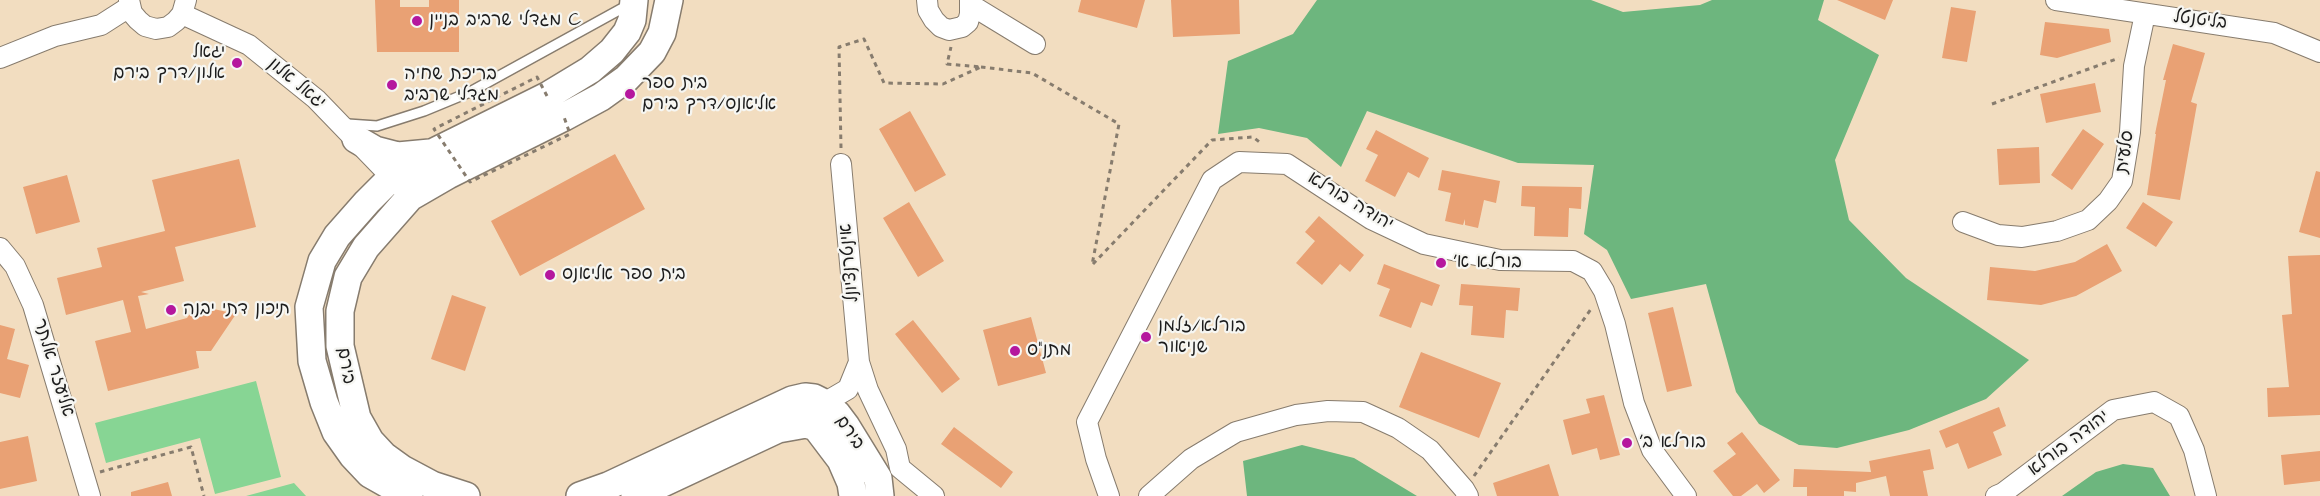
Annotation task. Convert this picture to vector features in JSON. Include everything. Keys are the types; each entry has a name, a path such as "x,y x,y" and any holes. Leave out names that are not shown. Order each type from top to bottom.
{"street":[{"name":"בירם","path":"466,496 432,485 402,469 384,456 370,441 357,418 342,357 340,311 348,277 366,247 410,197 448,175 601,97 626,79 652,52 662,33 669,0"},
{"path":"927,0 928,10 933,20 941,27 955,30 968,22 971,3 1035,44"},
{"name":"בליטנטל","path":"2056,0 2274,33 2316,52"},
{"name":"בירם","path":"409,496 370,474 353,456 332,422 324,402 312,361 309,307 321,261 337,236 392,178 434,152 547,96 590,70 612,51 627,32 632,20 634,1"},
{"path":"0,58 55,36 101,25 129,4 138,21 145,26 156,28 168,27 184,7"},
{"name":"יגאל אלון","path":"184,7 249,45 316,99 392,178"},
{"name":"סלעית","path":"1964,222 1998,235 2022,237 2057,231 2088,220 2108,201 2122,181 2130,132 2137,52 2145,14"},
{"path":"347,130 375,150 398,156 434,152"},
{"path":"347,130 367,170 367,202"},
{"name":"יהודה בורלא","path":"1109,496 1096,459 1087,422 1212,180 1239,162 1287,164 1371,219 1424,244 1500,260 1573,261 1592,272 1604,291 1615,324 1634,403 1652,450 1686,496"},
{"name":"אינטרנציונל","path":"841,164 859,362 858,390"},
{"path":"392,178 410,197"},
{"name":"אליעזר אלתר","path":"0,248 15,266 33,305 90,496"},
{"path":"853,496 851,483 820,415 858,390 896,449 886,481"},
{"name":"בירם","path":"580,496 608,486 792,400 814,398 820,415"},
{"name":"יהודה בורלא","path":"1996,496 2003,494 2113,410 2154,402 2179,416 2194,450 2206,496"},
{"path":"1149,496 1191,459 1236,432 1296,415 1328,411 1363,412 1398,428 1430,450 1466,492"},
{"name":"בירם","path":"649,493 778,429 806,424 820,415 837,414 886,481"},
{"path":"649,493 660,466 671,456"},
{"path":"841,460 862,472 933,496"}],"lane":[{"path":"347,130 355,126 376,126 424,111 470,92 634,1"}],"path":[{"path":"955,30 946,64 1032,73 1119,124 1092,265 1212,140 1253,137 1287,164"},
{"path":"841,164 839,47 864,39 884,84 943,84 981,67"},
{"path":"1992,104 2137,52"},
{"path":"547,96 537,76 434,129 470,182 570,134 564,117"},
{"path":"1466,492 1604,291"},
{"path":"85,476 191,447 204,496"}],"green space":[{"path":"1317,0 1591,0 1623,12 1700,5 1712,0 1824,0 1818,20 1879,55 1835,160 1849,220 1906,278 2029,360 1986,399 1909,430 1837,448 1799,445 1759,424 1736,392 1706,284 1631,299 1607,250 1584,234 1594,165 1518,163 1367,111 1341,167 1307,138 1259,128 1218,134 1228,61 1293,34"},
{"path":"256,381 281,477 215,494 200,438 106,463 95,423"},
{"path":"1302,445 1354,458 1417,496 1247,496 1243,461"},
{"path":"2123,464 2153,468 2170,496 2062,496 2096,472"},
{"path":"294,483 306,496 246,496"}],"building":[{"name":"מגדלי שרביב בניין C","path":"375,0 400,0 400,7 429,7 429,0 459,0 459,52 377,52"},
{"path":"1081,0 1145,0 1137,28 1078,12"},
{"path":"1171,0 1239,0 1240,34 1173,37"},
{"path":"1837,0 1893,0 1885,20"},
{"path":"1951,7 1976,11 1967,62 1942,58"},
{"path":"2045,22 2109,29 2111,42 2057,58 2040,55"},
{"path":"2173,44 2205,53 2191,102 2197,104 2180,200 2147,195 2155,134 2166,80 2163,80"},
{"path":"2095,83 2101,112 2046,123 2040,94"},
{"path":"910,111 946,175 915,192 879,129"},
{"path":"2083,129 2104,144 2072,190 2051,175"},
{"path":"1376,130 1429,158 1419,178 1408,172 1395,197 1365,181 1378,155 1366,149"},
{"path":"2039,147 2040,183 1999,185 1997,149"},
{"path":"615,154 645,209 520,276 491,221"},
{"path":"239,159 256,227 175,247 184,281 141,292 149,294 138,296 146,329 187,318 196,305 236,314 211,351 196,351 199,368 108,391 95,341 131,332 123,300 66,315 57,278 102,267 97,248 165,231 152,180"},
{"path":"1442,170 1500,181 1496,203 1484,200 1478,228 1465,225 1465,219 1463,225 1445,221 1451,193 1438,190"},
{"path":"2316,171 2320,172 2320,238 2299,232"},
{"path":"67,175 80,222 36,234 23,187"},
{"path":"1522,186 1582,187 1581,209 1569,208 1568,237 1534,236 1535,207 1521,206"},
{"path":"909,202 944,261 918,277 883,218"},
{"path":"2143,202 2173,222 2156,247 2126,228"},
{"path":"1319,216 1364,255 1350,272 1340,264 1322,285 1296,263 1315,241 1305,232"},
{"path":"2107,244 2122,271 2076,296 2041,305 1987,300 1990,267 2035,271 2075,262"},
{"path":"2320,255 2320,415 2268,417 2267,388 2289,387 2282,315 2292,314 2288,256"},
{"path":"1384,264 1440,285 1432,306 1421,302 1411,328 1379,316 1390,289 1377,284"},
{"path":"1461,284 1520,288 1518,311 1506,310 1504,338 1471,335 1473,306 1459,305"},
{"path":"452,295 486,307 465,371 431,359"},
{"path":"1673,307 1692,386 1667,392 1648,313"},
{"name":"מתנ\"ס","path":"1031,317 1046,373 998,386 983,330"},
{"path":"913,320 960,379 942,393 895,334"},
{"path":"0,325 15,329 7,359 29,365 20,398 0,393"},
{"path":"1421,352 1501,383 1479,438 1399,407"},
{"path":"1604,395 1620,455 1600,460 1597,448 1572,455 1563,420 1590,413 1586,399"},
{"path":"1999,407 2006,426 1993,432 2002,455 1968,469 1958,443 1946,448 1939,431"},
{"path":"954,427 1013,472 1001,488 941,444"},
{"path":"1742,432 1780,480 1764,493 1757,484 1741,496 1733,496 1713,471 1736,454 1727,443"},
{"path":"28,436 37,481 0,489 0,442"},
{"path":"1930,449 1934,469 1923,471 1928,496 1890,496 1886,476 1856,483 1856,492 1844,491 1844,496 1807,496 1807,487 1793,487 1794,469 1871,472 1869,461"},
{"path":"2320,451 2320,481 2284,485 2281,455"},
{"path":"1549,464 1559,496 1497,496 1493,483"},
{"path":"168,482 172,496 131,496 131,492"}],"place":[{"name":"מגדלי שרביב בניין C","path":"417,21"},
{"name":"יגאל אלון/דרך בירם","path":"237,63"},
{"name":"בריכת שחיה מגדלי שרביב","path":"392,85"},
{"name":"בית ספר אליאנס/דרך בירם","path":"630,94"},
{"name":"בורלא א׳","path":"1441,263"},
{"name":"בית ספר אליאנס","path":"550,275"},
{"name":"תיכון דתי יבנה","path":"171,310"},
{"name":"בורלא/זלמן שניאור","path":"1146,337"},
{"name":"מתנ\"ס","path":"1015,351"},
{"name":"בורלא ב׳","path":"1627,443"}]}
